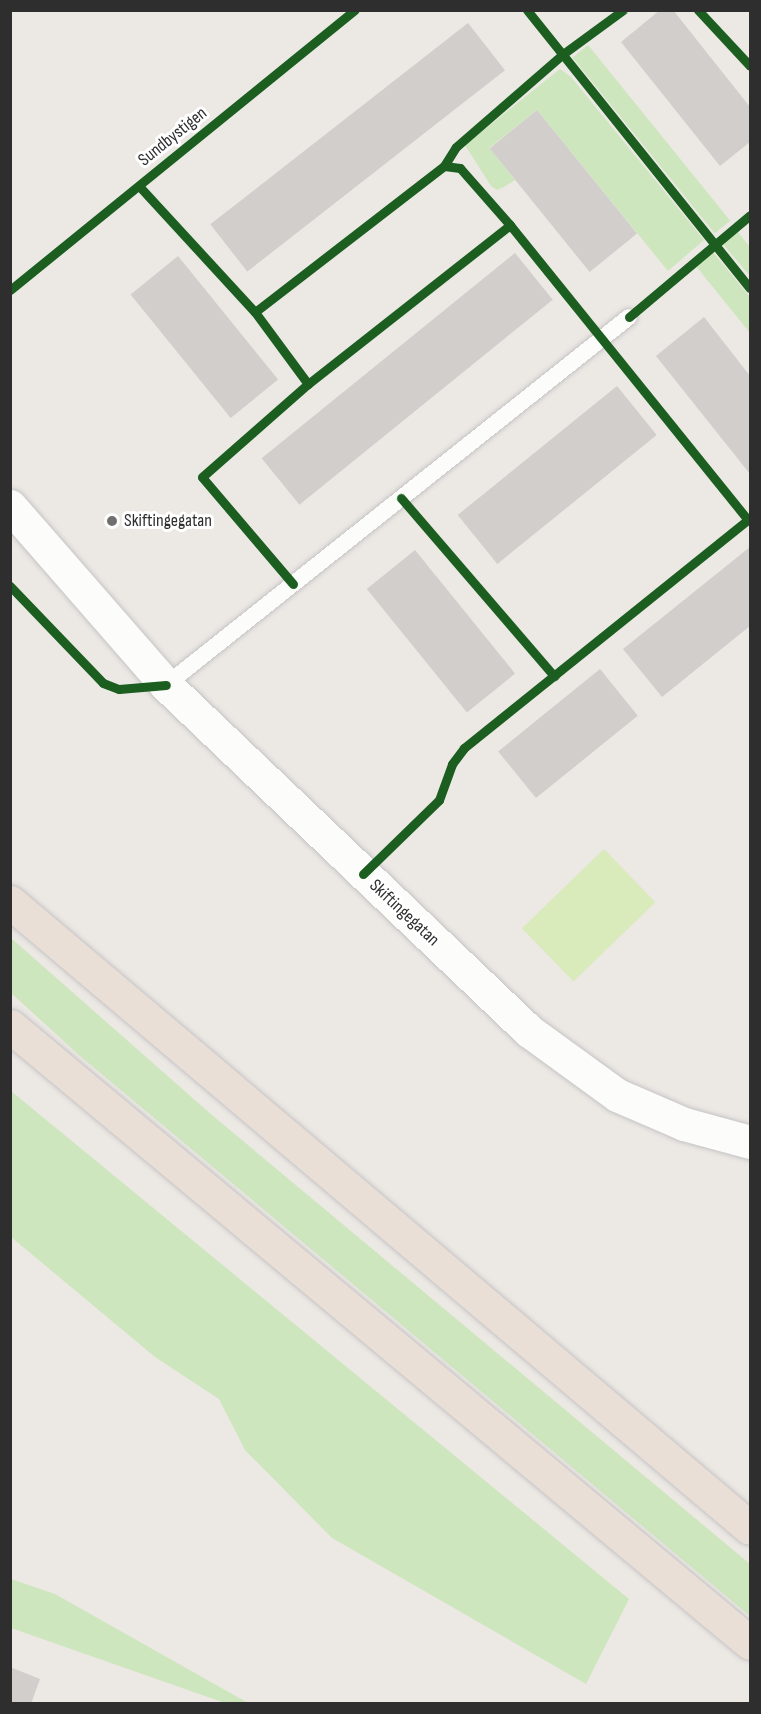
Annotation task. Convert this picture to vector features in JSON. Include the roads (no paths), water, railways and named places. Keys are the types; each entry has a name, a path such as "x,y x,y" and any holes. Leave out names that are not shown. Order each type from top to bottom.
{"highway":[{"path":"10,902 750,1528"},
{"path":"10,1026 750,1643"}],"street":[{"name":"Skiftingegatan","path":"10,506 166,685 564,1060 617,1095 684,1125 750,1142"}],"lane":[{"path":"166,685 629,317"}],"place":[{"name":"Skiftingegatan","path":"112,521"}]}
